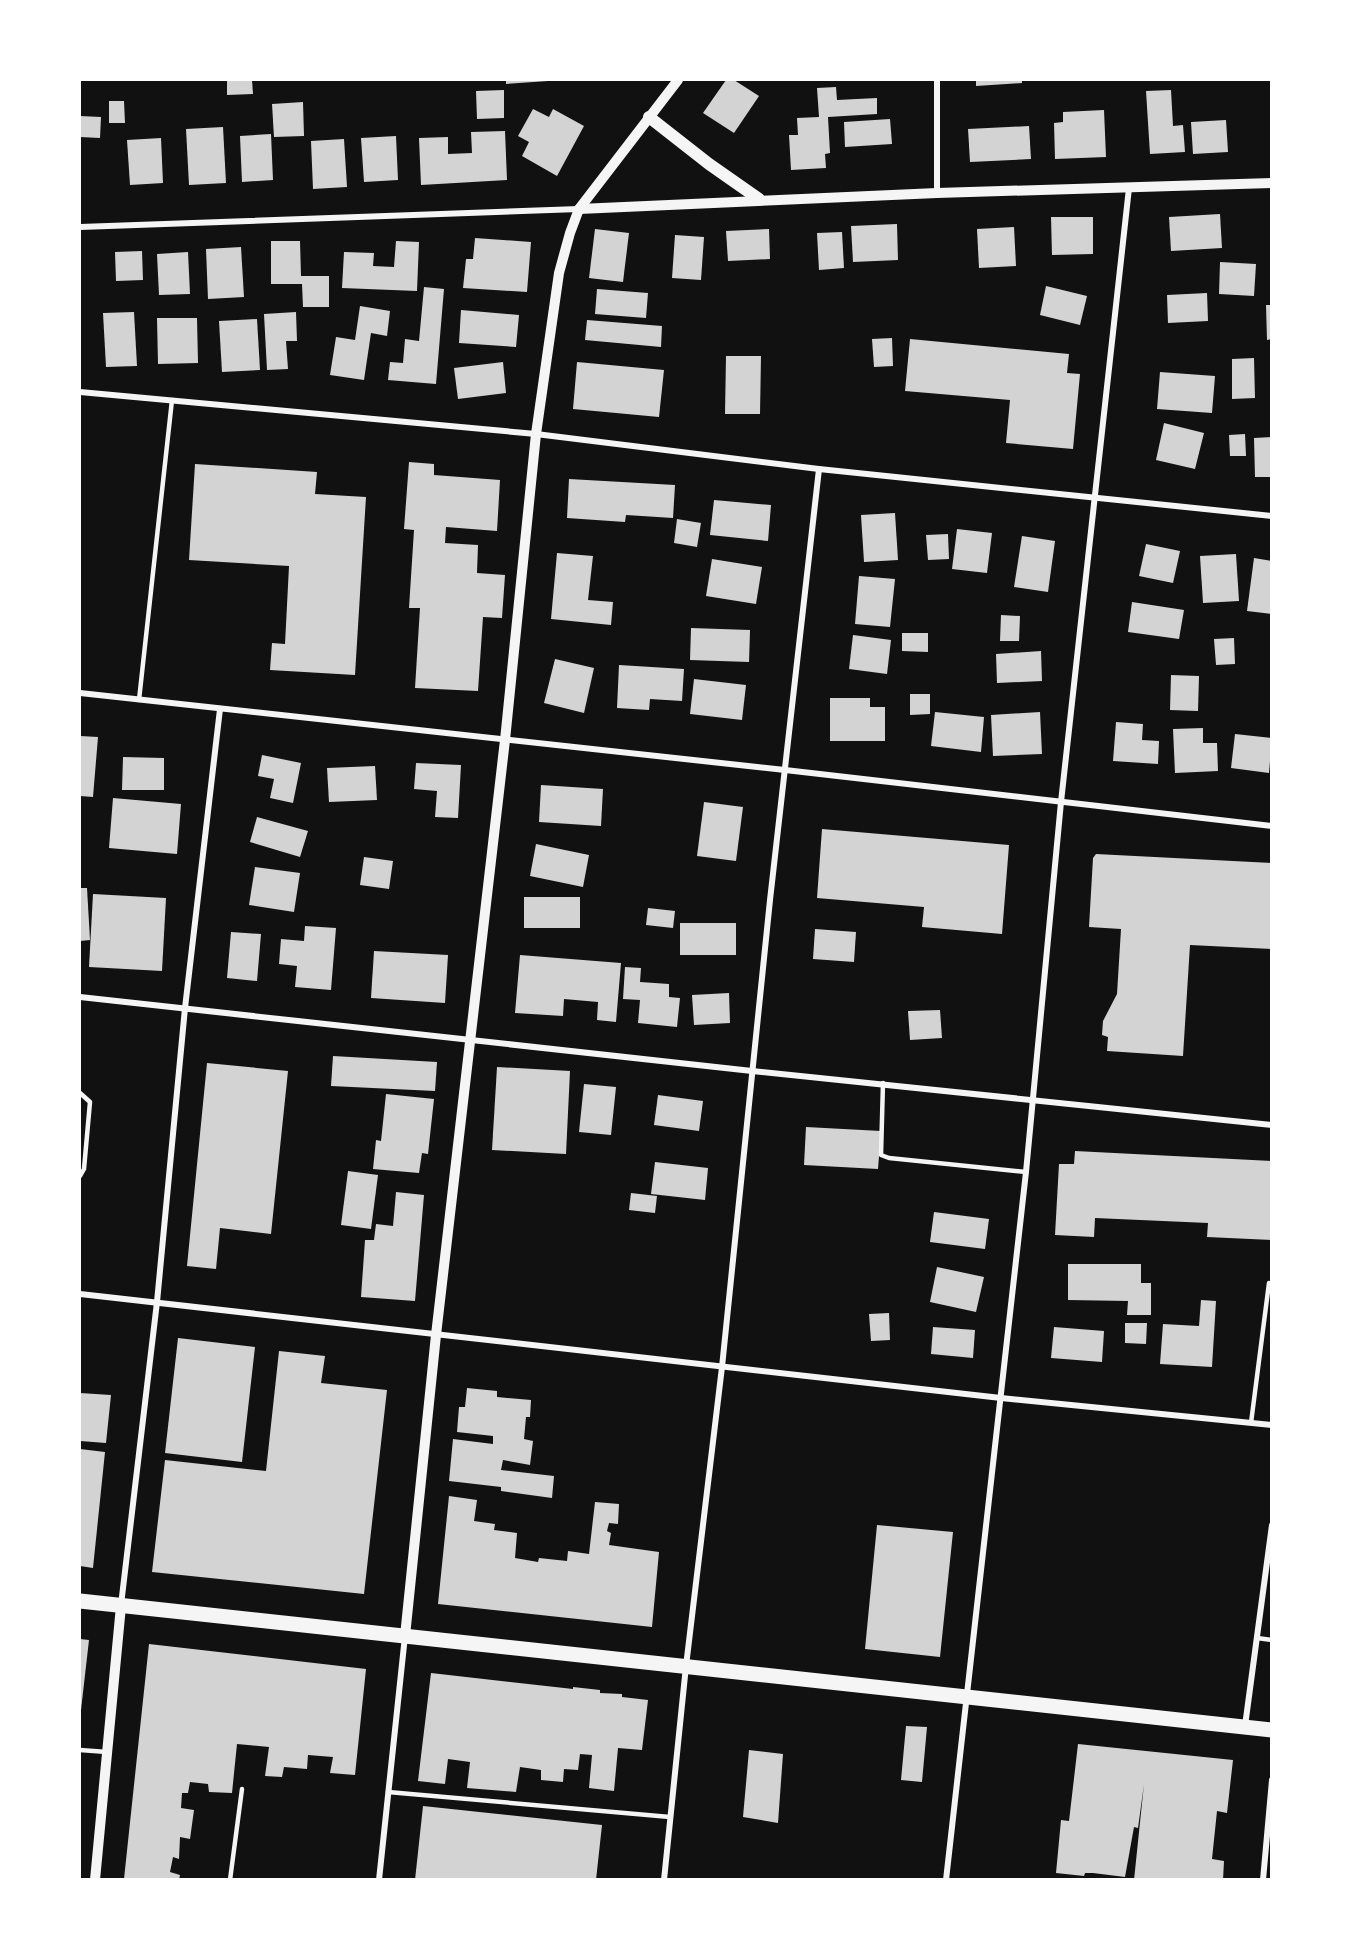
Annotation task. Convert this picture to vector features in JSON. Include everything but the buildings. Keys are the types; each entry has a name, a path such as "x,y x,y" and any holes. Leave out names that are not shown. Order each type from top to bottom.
{"main road":[{"path":"649,117 709,164 759,199"},
{"path":"80,1601 1272,1730"}],"street":[{"path":"379,1880 436,1335 505,740 536,434 559,273 579,208 678,80"},
{"path":"937,80 937,193"},
{"path":"80,227 759,199 1272,183"},
{"path":"946,1880 1026,1173 1061,802 1129,188"},
{"path":"80,392 536,434 819,469 1272,516"},
{"path":"664,1880 819,469"},
{"path":"80,693 1272,826"},
{"path":"95,1880 121,1606 157,1302 185,1008 220,708"},
{"path":"80,997 752,1071 1272,1125"},
{"path":"80,1294 1001,1398 1272,1425"},
{"path":"1245,1727 1272,1525"},
{"path":"1263,1880 1272,1780"}],"lane":[{"path":"139,700 172,400"},
{"path":"883,1083 881,1155 889,1158 1026,1173"},
{"path":"80,1093 90,1102 84,1169 80,1176"},
{"path":"1251,1423 1269,1283"},
{"path":"1257,1638 1272,1640"},
{"path":"80,1750 107,1752"},
{"path":"230,1880 242,1789"},
{"path":"388,1792 670,1817"}]}
